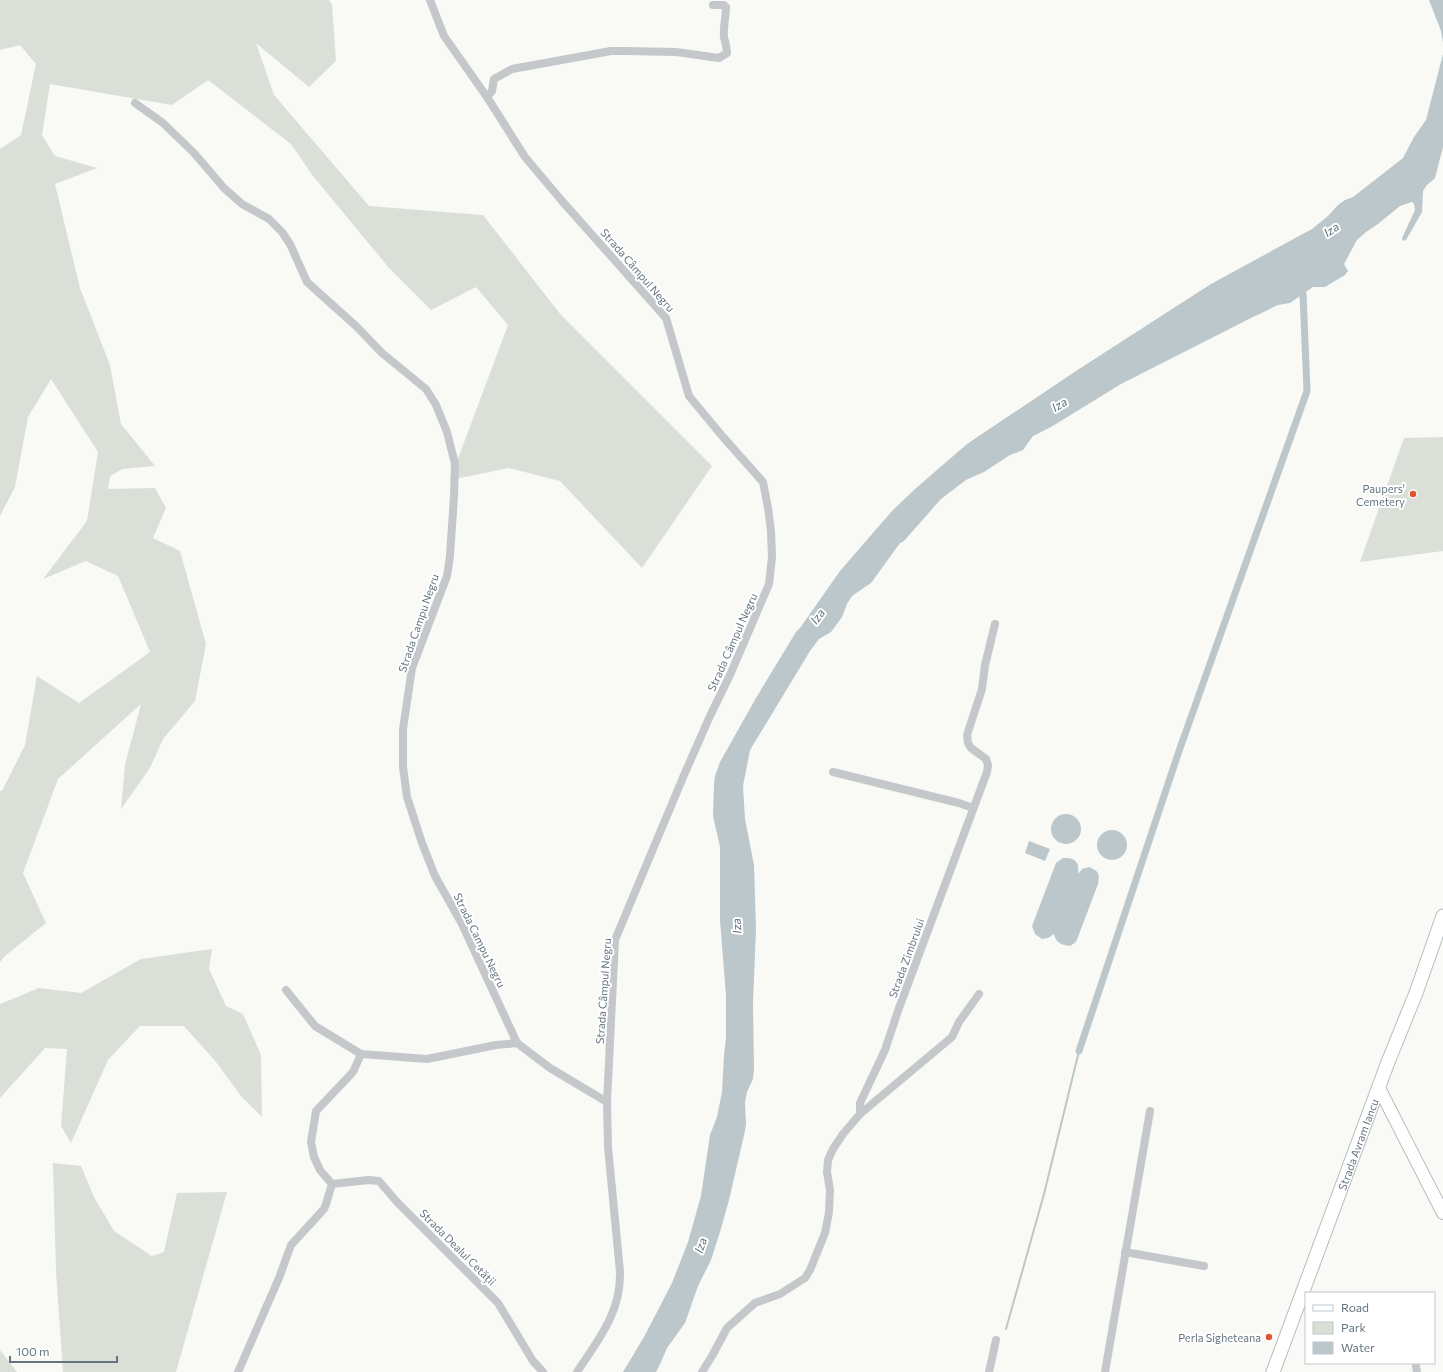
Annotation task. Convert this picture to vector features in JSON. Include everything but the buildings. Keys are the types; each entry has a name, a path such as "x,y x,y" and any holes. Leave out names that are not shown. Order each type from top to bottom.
{"main road":[{"name":"Strada Avram Iancu","path":"1273,1372 1416,993 1443,916"},
{"path":"1379,1088 1443,1213"}],"street":[{"name":"Strada Câmpul Negru","path":"430,0 444,36 487,97 525,156 562,201 666,318 689,396 763,482 771,531 772,557 769,584 730,676 687,768 615,940 607,1102 608,1147 620,1272 620,1286 616,1306 608,1324 577,1372"},
{"path":"487,97 492,91 494,79 512,69 586,55 627,51 676,52 719,58 724,56 728,53 724,38 726,7 724,5 713,6"},
{"name":"Strada Campu Negru","path":"134,103 163,123 194,153 228,192 242,204 269,219 282,232 290,244 307,282 357,327 382,353 426,389 436,405 447,432 455,464 450,556 447,576 412,668 403,729 403,767 407,797 432,869 462,924 517,1042 550,1068 607,1102"},
{"name":"Strada Zimbrului","path":"860,1114 860,1103 885,1050 899,1008 987,772 988,765 986,759 971,748 968,743 967,735 982,689 985,665 995,624"},
{"path":"833,772 973,808"},
{"path":"286,990 315,1026 361,1054 427,1059 517,1042"},
{"name":"Strada Zimbrului","path":"702,1372 727,1328 755,1303 780,1294 805,1278 810,1270 825,1233 829,1212 830,1190 827,1172 828,1160 833,1149 843,1134 860,1114 952,1037 959,1022 979,994"},
{"path":"238,1372 279,1278 291,1245 324,1209 326,1204 332,1184 320,1170 314,1157 311,1142 316,1111 353,1072 361,1054"},
{"path":"1105,1372 1150,1111"},
{"name":"Strada Dealul Cetății","path":"332,1184 369,1180 379,1181 397,1202 498,1303 533,1361 543,1372"},
{"path":"1126,1252 1204,1266"},
{"path":"989,1372 996,1340"}],"green space":[{"path":"0,0 329,0 332,5 336,61 309,87 256,43 274,95 369,206 483,215 561,315 712,466 642,568 560,481 509,468 450,480 508,325 476,287 431,310 389,268 313,176 291,144 208,80 172,105 50,84 42,135 55,156 97,168 55,184 80,288 110,365 121,424 155,466 123,469 110,476 108,489 155,488 166,508 153,538 180,551 206,644 195,701 163,739 150,768 121,809 125,765 141,704 58,779 23,873 46,923 5,956 0,962 0,791 2,791 25,745 37,676 79,703 150,652 118,576 86,561 43,579 87,521 98,452 51,379 28,417 15,487 0,516 0,149 21,135 36,64 20,45 0,50"},
{"name":"Paupers' Cemetery","path":"1443,437 1443,551 1360,562 1404,438"},
{"path":"212,949 209,969 226,1006 243,1014 261,1055 262,1117 241,1096 216,1062 184,1026 140,1026 108,1060 71,1143 61,1126 67,1049 45,1048 0,1098 0,1004 39,988 81,993 141,959"},
{"path":"53,1163 81,1166 94,1197 114,1231 152,1256 164,1252 177,1193 227,1192 176,1372 63,1372 56,1271"},
{"path":"0,1350 17,1372 0,1372"}],"water":[{"path":"1429,0 1443,0 1443,43 1441,31"},
{"name":"Iza","path":"1443,54 1443,147 1435,178 1423,191 1422,212 1406,240 1403,241 1402,238 1415,210 1412,202 1400,206 1357,240 1344,264 1348,271 1345,275 1325,287 1313,287 1290,303 1278,305 1121,384 1051,427 1033,436 1023,450 1010,455 984,472 966,480 941,499 904,541 900,543 871,583 852,596 842,617 831,632 819,639 810,651 750,750 743,786 745,819 754,865 756,929 753,1003 754,1069 753,1079 747,1092 745,1102 745,1131 729,1200 711,1260 698,1286 685,1323 667,1348 656,1372 623,1372 644,1337 672,1283 688,1242 701,1196 710,1135 717,1117 722,1092 726,1038 726,996 720,920 720,847 713,816 715,776 720,762 756,698 796,632 840,571 892,511 967,444 1079,369 1211,284 1312,229 1328,216 1338,205 1353,197 1403,158 1414,137 1426,120"},
{"path":"1066,814 1077,818 1081,829 1077,840 1066,844 1055,840 1051,829 1055,818"},
{"path":"1112,830 1123,834 1127,845 1123,856 1112,860 1101,856 1097,845 1101,834"},
{"path":"1029,841 1050,849 1045,861 1025,853"},
{"path":"1063,858 1071,858 1076,861 1078,866 1078,874 1082,869 1089,867 1095,870 1099,875 1098,884 1076,942 1070,946 1064,945 1056,940 1054,934 1048,938 1042,939 1035,934 1032,926 1056,863"}],"waterway":[{"path":"1079,1051 1179,751 1307,391 1303,294"},
{"path":"1006,1329 1044,1194 1079,1051"}],"place":[{"name":"Paupers' Cemetery","path":"1413,494"},
{"name":"Perla Sigheteana","path":"1269,1337"}]}
